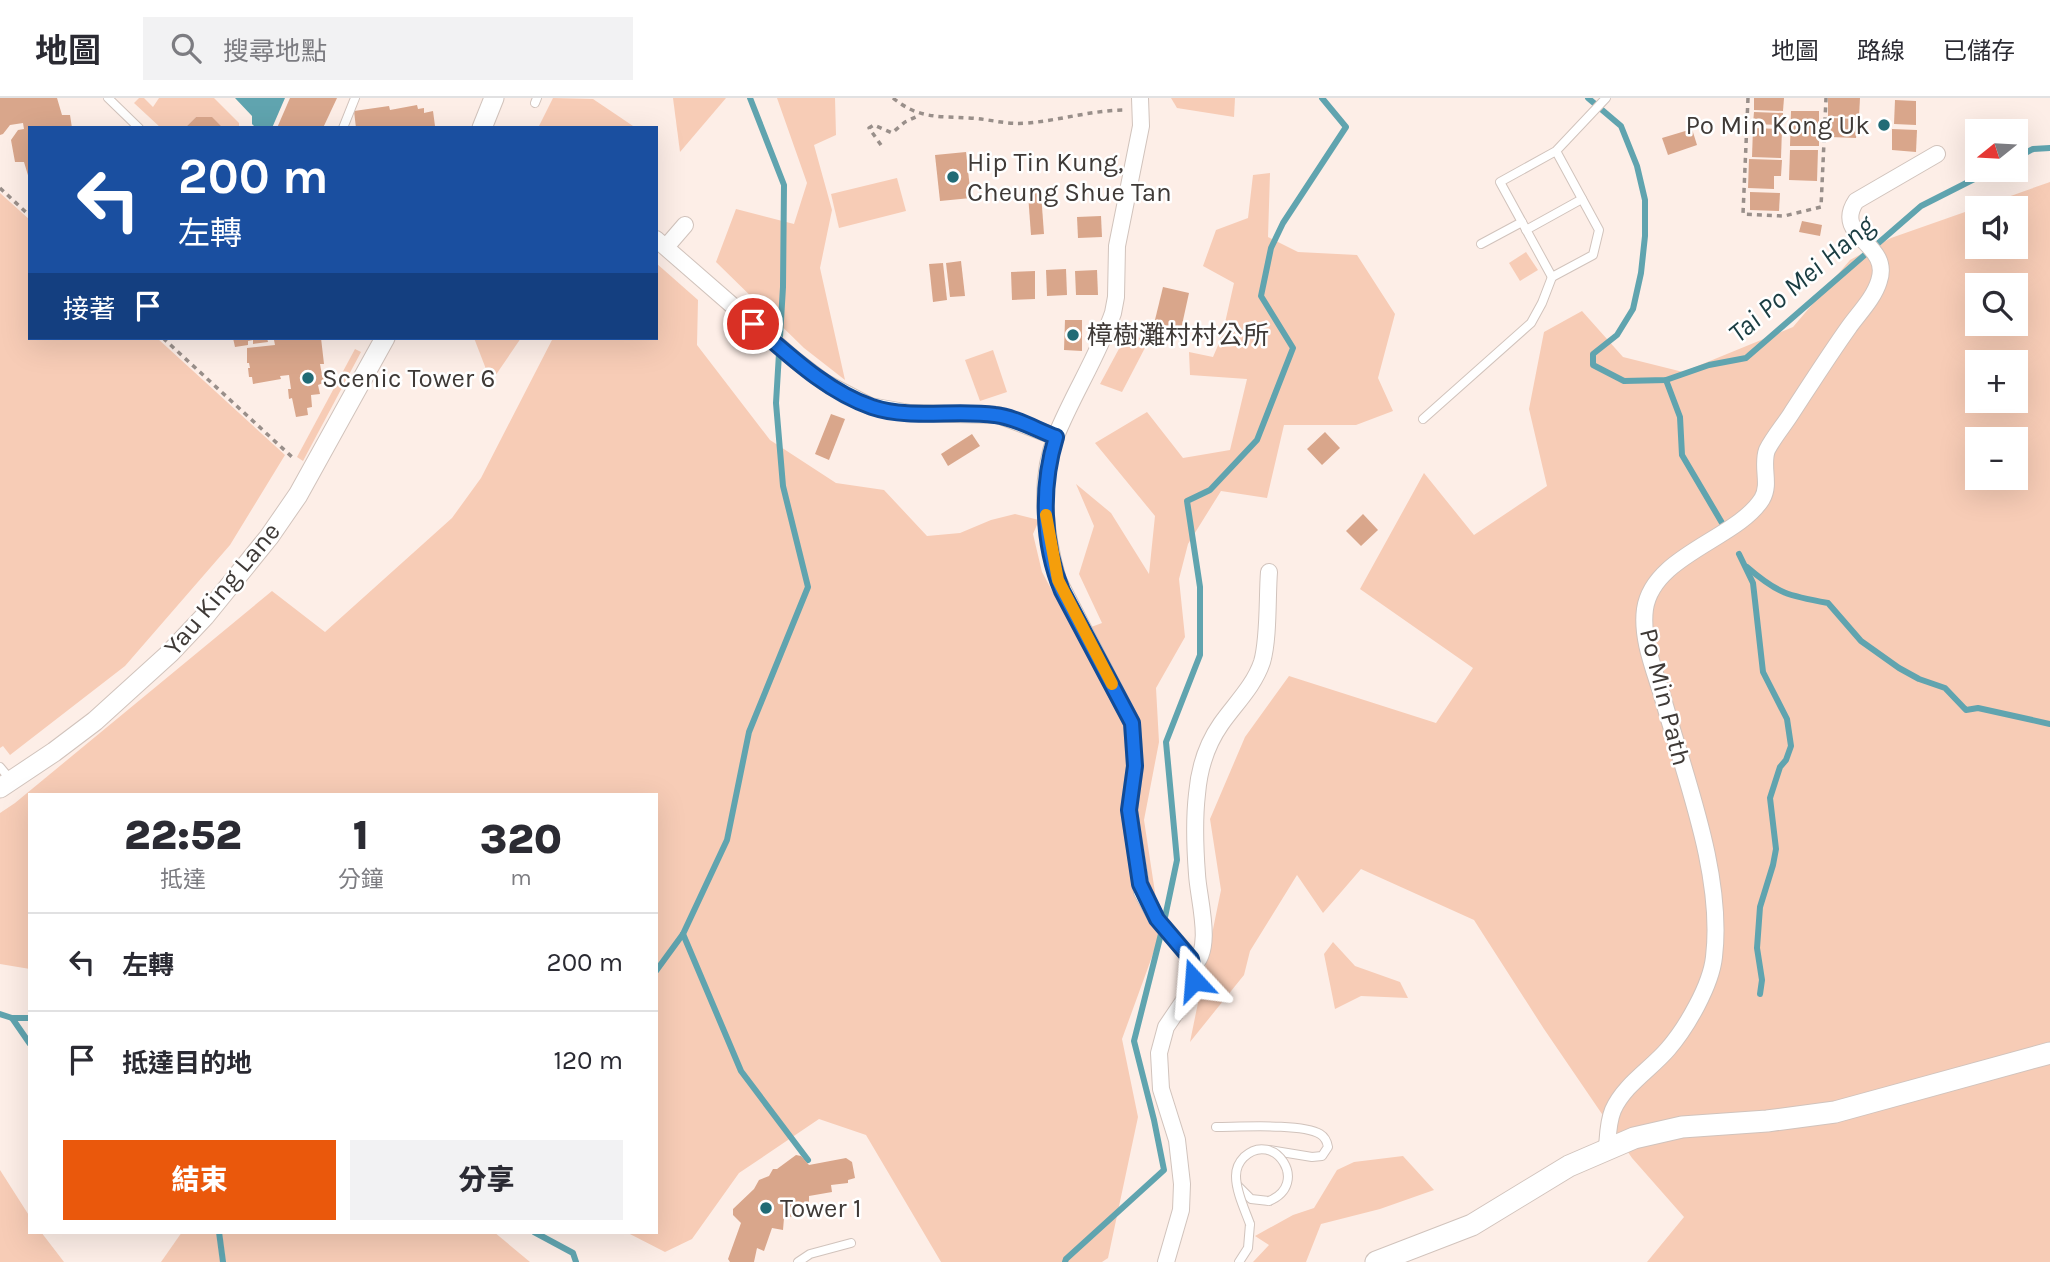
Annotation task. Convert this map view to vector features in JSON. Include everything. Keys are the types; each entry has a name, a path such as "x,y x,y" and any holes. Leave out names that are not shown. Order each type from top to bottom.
{"main road":[{"path":"1376,1262 1414,1256 1472,1225 1569,1166 1634,1138 1682,1127 1767,1121 1835,1112 2050,1053"}],"street":[{"path":"483,126 494,98"},
{"path":"1140,98 1141,126 1117,246 1113,313 1056,437 1046,480 1045,508 1051,555 1062,591 1132,723 1135,766 1129,800 1130,822 1142,892 1157,919 1183,949 1193,967 1194,980 1170,1017 1159,1053 1159,1080 1177,1140 1182,1184 1181,1210 1166,1262"},
{"name":"Po Min Path","path":"1607,1148 1614,1108 1622,1095 1668,1049 1691,1015 1714,959 1716,921 1713,879 1649,649 1645,608 1657,583 1675,564 1742,518 1762,499 1767,486 1766,452 1876,289 1881,272 1877,255 1857,234 1849,218 1856,201 1937,154"},
{"path":"685,225 661,243 824,382 870,406 890,411 998,415 1056,437"},
{"name":"Yau King Lane","path":"4,779 95,721 179,644 230,587 270,537 298,495 384,340"},
{"path":"1193,967 1200,959 1204,934 1197,875 1195,814 1199,777 1207,750 1242,699 1261,664 1269,572"}],"lane":[{"path":"108,98 137,126"},
{"path":"344,126 355,98"},
{"path":"1552,278 1500,182 1556,151 1606,98"},
{"path":"1423,419 1531,323 1552,278 1593,255 1600,230 1556,151"},
{"path":"1481,244 1583,199"},
{"path":"1216,1127 1299,1128 1317,1132 1326,1139 1328,1147 1322,1156 1261,1149 1256,1150 1251,1152 1245,1155 1238,1164 1237,1167 1236,1175 1236,1180 1238,1186 1242,1192 1246,1196 1256,1201 1269,1201 1280,1195 1287,1183 1288,1173 1283,1160 1267,1150 1259,1150 1254,1151 1249,1153 1244,1157 1241,1161 1238,1166 1236,1169 1236,1177 1237,1182 1239,1188 1240,1194 1250,1224 1248,1248 1239,1262"},
{"path":"798,1262 810,1254 851,1243"}],"path":[{"path":"893,98 907,110 934,118 972,118 999,124 1028,123 1113,110 1127,110 1141,115"},
{"path":"1748,98 1743,214 1784,216 1821,207 1826,98"},
{"path":"881,145 869,128 874,125 892,134 905,122 921,114"},
{"path":"0,188 28,214"},
{"path":"165,340 292,457"}],"shaded area":[{"path":"139,98 144,98 153,107 159,98 214,98 239,126 221,126 211,117 196,117 187,126 159,126 134,103"},
{"path":"553,98 593,99 633,126 539,126"},
{"path":"673,98 726,98 680,152"},
{"path":"777,98 835,98 836,135 814,145 832,210 820,268 845,380 804,348 716,262 736,209 794,224 807,183"},
{"path":"1171,98 1235,98 1234,117 1177,108"},
{"path":"1270,173 1268,237 1298,252 1357,255 1395,314 1378,378 1393,411 1356,425 1284,425 1267,498 1221,491 1188,544 1179,579 1185,637 1156,688 1159,742 1144,820 1161,932 1122,1039 1138,1117 1108,1258 1102,1262 941,1262 866,1135 819,1119 739,1173 692,1239 665,1252 630,1234 658,1234 658,793 28,793 28,969 0,964 0,813 272,591 325,632 452,518 481,478 552,340 658,340 658,265 698,300 697,345 770,440 836,483 884,490 927,536 960,533 991,520 1015,514 1039,520 1033,534 1042,572 1075,633 1102,623 1079,574 1094,526 1076,484 1111,513 1149,574 1155,516 1095,443 1147,412 1183,458 1230,450 1247,379 1190,375 1189,352 1213,357 1222,336 1234,283 1203,266 1216,230 1248,218 1253,175"},
{"path":"897,178 906,211 839,228 831,194"},
{"path":"2050,182 2050,1262 1647,1262 1684,1217 1632,1158 1474,920 1361,869 1323,913 1297,875 1250,951 1244,975 1190,1042 1221,890 1210,819 1245,737 1289,676 1436,723 1473,668 1360,589 1424,473 1474,535 1547,486 1529,409 1544,332 1582,311 1623,357 1683,372 1793,327 1850,260 1891,238 1965,212 1965,259 2028,259 2028,196 2010,196"},
{"path":"0,193 28,218 28,340 159,340 285,455 230,545 125,666 10,755 3,746 0,748"},
{"path":"1526,252 1538,270 1520,281 1509,263"},
{"path":"1128,332 1148,342 1122,392 1100,384"},
{"path":"475,340 520,340 491,382"},
{"path":"355,349 361,352 303,461 297,457"},
{"path":"993,350 1007,392 980,401 965,360"},
{"path":"1333,942 1355,966 1400,982 1408,998 1361,996 1335,1009 1324,954"},
{"path":"1403,1156 1434,1190 1380,1209 1321,1224 1306,1262 1253,1262 1269,1245 1255,1236 1293,1215 1314,1208 1337,1170 1354,1162"},
{"path":"0,1170 28,1214 28,1234 43,1234 64,1262 0,1262"},
{"path":"181,1234 496,1234 530,1262 161,1262"}],"water":[{"path":"235,98 285,98 273,126 254,126 252,116"}],"building":[{"path":"0,98 57,98 62,115 70,115 72,126 28,126 28,175 24,162 15,162 11,140 18,130 24,129 23,123 10,125 0,135"},
{"path":"290,98 337,98 324,126 278,126"},
{"path":"1754,98 1784,98 1783,111 1754,110"},
{"path":"1828,98 1860,98 1859,117 1828,116"},
{"path":"1895,100 1916,101 1916,125 1894,124"},
{"path":"417,105 418,109 424,108 424,113 433,111 435,126 356,126 354,111 389,106 390,110"},
{"path":"1791,111 1819,111 1819,146 1790,146"},
{"path":"1754,112 1783,113 1783,125 1753,124"},
{"path":"196,117 212,117 221,126 187,126"},
{"path":"1831,118 1857,119 1856,138 1830,137"},
{"path":"1753,128 1782,129 1781,158 1752,157"},
{"path":"1692,129 1697,145 1668,155 1662,138"},
{"path":"1892,129 1917,130 1916,152 1892,150"},
{"path":"1790,150 1818,150 1817,181 1789,180"},
{"name":"Hip Tin Kung, Cheung Shue Tan","path":"966,152 971,198 940,201 935,155"},
{"path":"1749,159 1782,160 1781,176 1774,176 1774,189 1748,188"},
{"path":"1750,192 1780,193 1779,211 1750,210"},
{"path":"1041,193 1044,234 1031,235 1028,194"},
{"path":"1101,216 1102,237 1078,238 1077,217"},
{"path":"1802,221 1822,225 1820,236 1799,232"},
{"path":"961,261 965,296 950,297 946,263"},
{"path":"943,263 947,300 933,302 929,264"},
{"path":"1066,269 1067,295 1047,296 1046,270"},
{"path":"1097,270 1098,295 1076,295 1075,271"},
{"path":"1035,271 1035,299 1012,300 1011,272"},
{"path":"1163,287 1189,293 1180,334 1153,328"},
{"name":"樟樹灘村村公所","path":"1065,320 1082,320 1082,351 1064,350"},
{"path":"233,340 253,340 248,341 248,345 235,347"},
{"path":"253,340 268,342 253,344"},
{"name":"Scenic Tower 6","path":"274,340 321,340 324,364 320,364 326,382 318,385 320,394 311,395 312,407 307,408 308,415 296,417 292,398 289,399 289,375 253,384 252,377 249,377 247,348 275,345"},
{"path":"831,414 845,419 829,460 815,454"},
{"path":"1325,432 1340,448 1322,465 1307,449"},
{"path":"972,434 980,446 948,466 941,454"},
{"path":"1363,514 1378,530 1361,546 1346,531"},
{"name":"Tower 1","path":"796,1155 801,1156 809,1165 846,1158 852,1162 855,1178 848,1180 848,1183 831,1185 832,1192 809,1196 809,1208 798,1207 794,1216 784,1218 783,1230 772,1228 764,1251 757,1248 754,1262 730,1262 728,1259 741,1223 733,1215 733,1209 754,1189 759,1180 769,1176 773,1169"}],"waterway":[{"path":"658,968 683,934 727,840 749,732 808,587 783,486 776,403 783,287 784,185 750,98"},
{"path":"1065,1262 1164,1170 1134,1041 1177,860 1166,742 1200,655 1200,587 1187,501 1210,490 1257,440 1293,348 1261,296 1271,248 1283,223 1346,127 1322,98"},
{"name":"Tai Po Mei Hang","path":"1588,98 1621,126 1637,166 1645,200 1641,273 1633,309 1617,335 1593,354 1593,365 1624,381 1666,380 1709,365 1746,358 1921,206 1968,182"},
{"name":"Tai Po Mei Hang","path":"2028,152 2050,148"},
{"path":"1666,380 1680,417 1682,455 1725,528"},
{"path":"1739,554 1753,583 1763,672 1787,719 1791,746 1780,767 1770,798 1776,849 1760,907 1757,948 1762,980 1760,994"},
{"path":"1747,567 1784,592 1828,603 1861,641 1899,668 1919,679 1945,688 1966,710 1978,708 2050,724"},
{"path":"683,934 741,1071 808,1160"},
{"path":"0,1014 12,1018 28,1041"},
{"path":"12,1018 28,1018"},
{"path":"219,1234 223,1262"},
{"path":"538,1234 573,1253 576,1262"}],"slow traffic":[{"path":"1046,515 1051,555 1062,591 1112,684"}],"place":[{"name":"Po Min Kong Uk","path":"1884,125"},
{"name":"Hip Tin Kung, Cheung Shue Tan","path":"953,177"},
{"name":"樟樹灘村村公所","path":"1073,335"},
{"name":"Scenic Tower 6","path":"308,378"},
{"name":"Tower 1","path":"766,1208"}],"route":[{"path":"753,324 824,382 870,406 909,413 998,415 1056,437 1046,480 1045,508 1051,555 1062,591 1132,723 1135,766 1129,810 1140,884 1150,909 1191,959 1194,980"}]}
